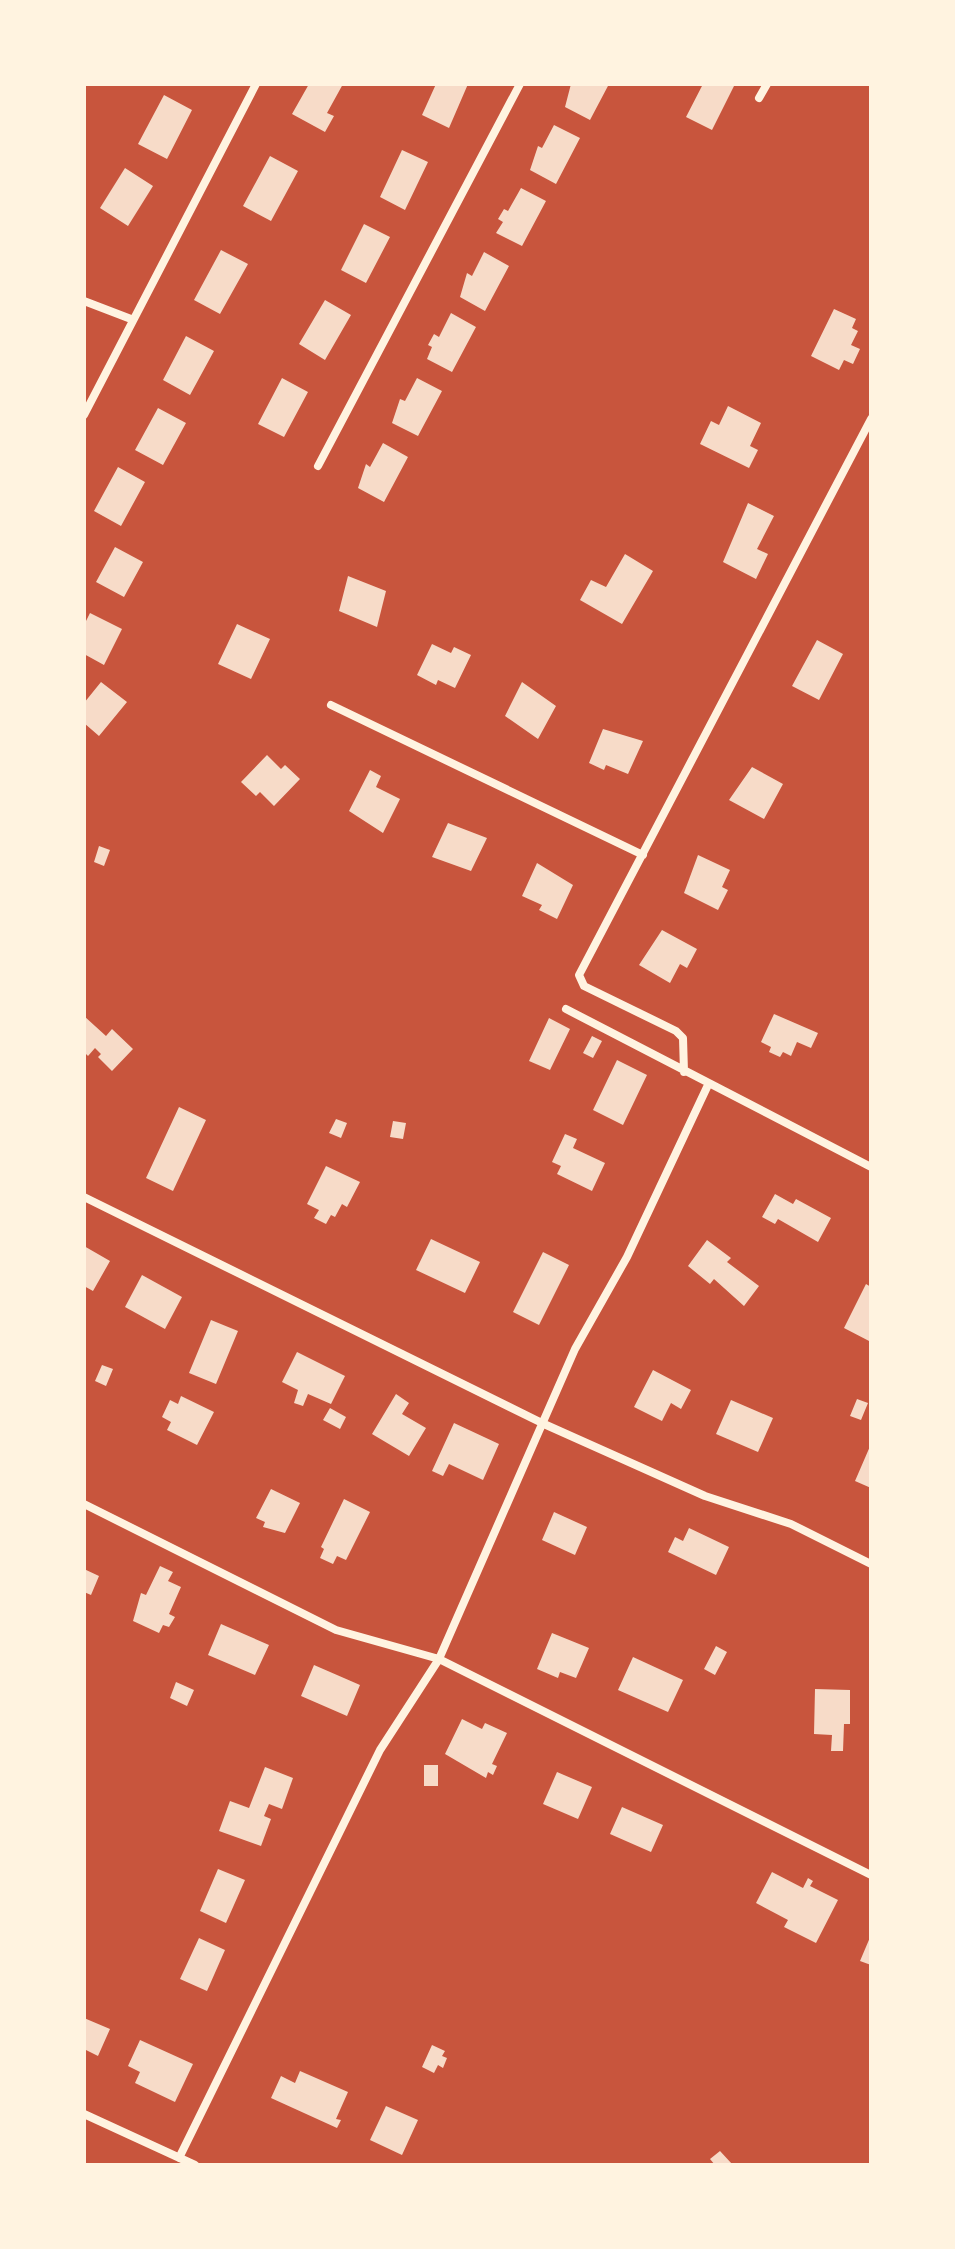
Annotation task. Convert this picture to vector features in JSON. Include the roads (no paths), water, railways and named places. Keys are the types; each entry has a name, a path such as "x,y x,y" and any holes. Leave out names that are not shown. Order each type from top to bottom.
{"street":[{"path":"84,415 131,319 256,84"},
{"path":"318,466 520,84"},
{"path":"759,98 767,84"},
{"path":"84,301 131,319"},
{"path":"684,1072 683,1038 676,1031 584,986 579,975 871,419"},
{"path":"331,705 643,855"},
{"path":"566,1009 871,1167"},
{"path":"179,2158 380,1750 439,1659 575,1349 627,1257 708,1085"},
{"path":"84,1197 544,1424 705,1496 791,1524 871,1564"},
{"path":"84,1504 336,1630 439,1659 871,1875"},
{"path":"84,2114 195,2165"}]}
